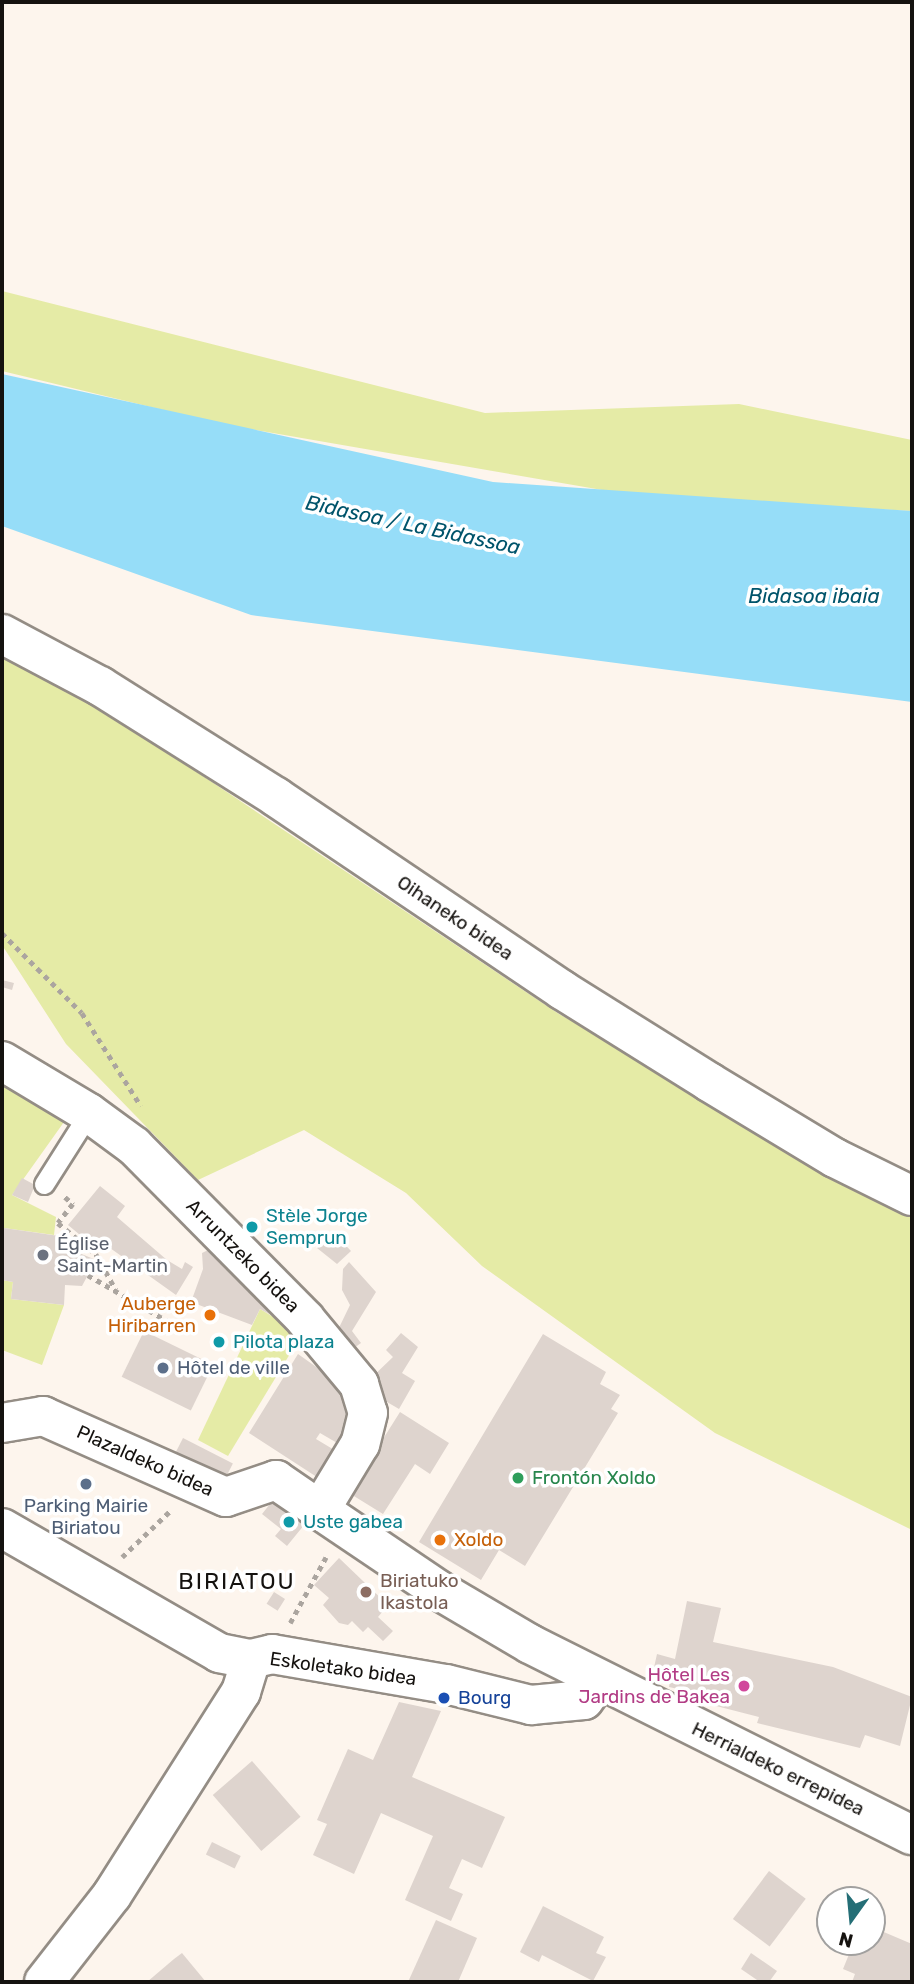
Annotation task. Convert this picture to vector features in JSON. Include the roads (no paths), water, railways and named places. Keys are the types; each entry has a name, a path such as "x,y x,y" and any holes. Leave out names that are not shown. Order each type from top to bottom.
{"street":[{"name":"Oihaneko bidea","path":"2,634 100,686 276,797 562,990 709,1082 835,1158 912,1196"},
{"name":"Arruntzeko bidea","path":"2,1060 89,1113 134,1146 305,1319 359,1384 368,1413 360,1444 332,1517"},
{"name":"Plazaldeko bidea","path":"2,1423 43,1416 226,1497 276,1480 332,1517"},
{"name":"Herrialdeko errepidea","path":"332,1517 440,1591 598,1681 912,1835"},
{"path":"2,1528 219,1653 262,1656"},
{"name":"Eskoletako bidea","path":"44,1982 119,1883 262,1656 446,1684 531,1705 584,1700 598,1681"}],"lane":[{"path":"44,1184 89,1113"}],"water":[{"name":"Bidasoa ibaia","path":"2,374 493,482 912,511 912,702 251,615 2,526"}],"place":[{"name":"Stèle Jorge Semprun","path":"252,1227"},
{"name":"Église Saint-Martin","path":"43,1255"},
{"name":"Auberge Hiribarren","path":"210,1315"},
{"name":"Pilota plaza","path":"219,1342"},
{"name":"Hôtel de ville","path":"163,1368"},
{"name":"Frontón Xoldo","path":"518,1478"},
{"name":"Parking Mairie Biriatou","path":"86,1484"},
{"name":"Uste gabea","path":"289,1522"},
{"name":"Xoldo","path":"440,1540"},
{"name":"Biriatuko Ikastola","path":"366,1592"},
{"name":"Hôtel Les Jardins de Bakea","path":"744,1686"},
{"name":"Bourg","path":"444,1698"}],"district":[{"name":"BIRIATOU","path":"237,1581"}],"water label":[{"name":"Bidasoa / La Bidassoa","path":"413,525"}]}
